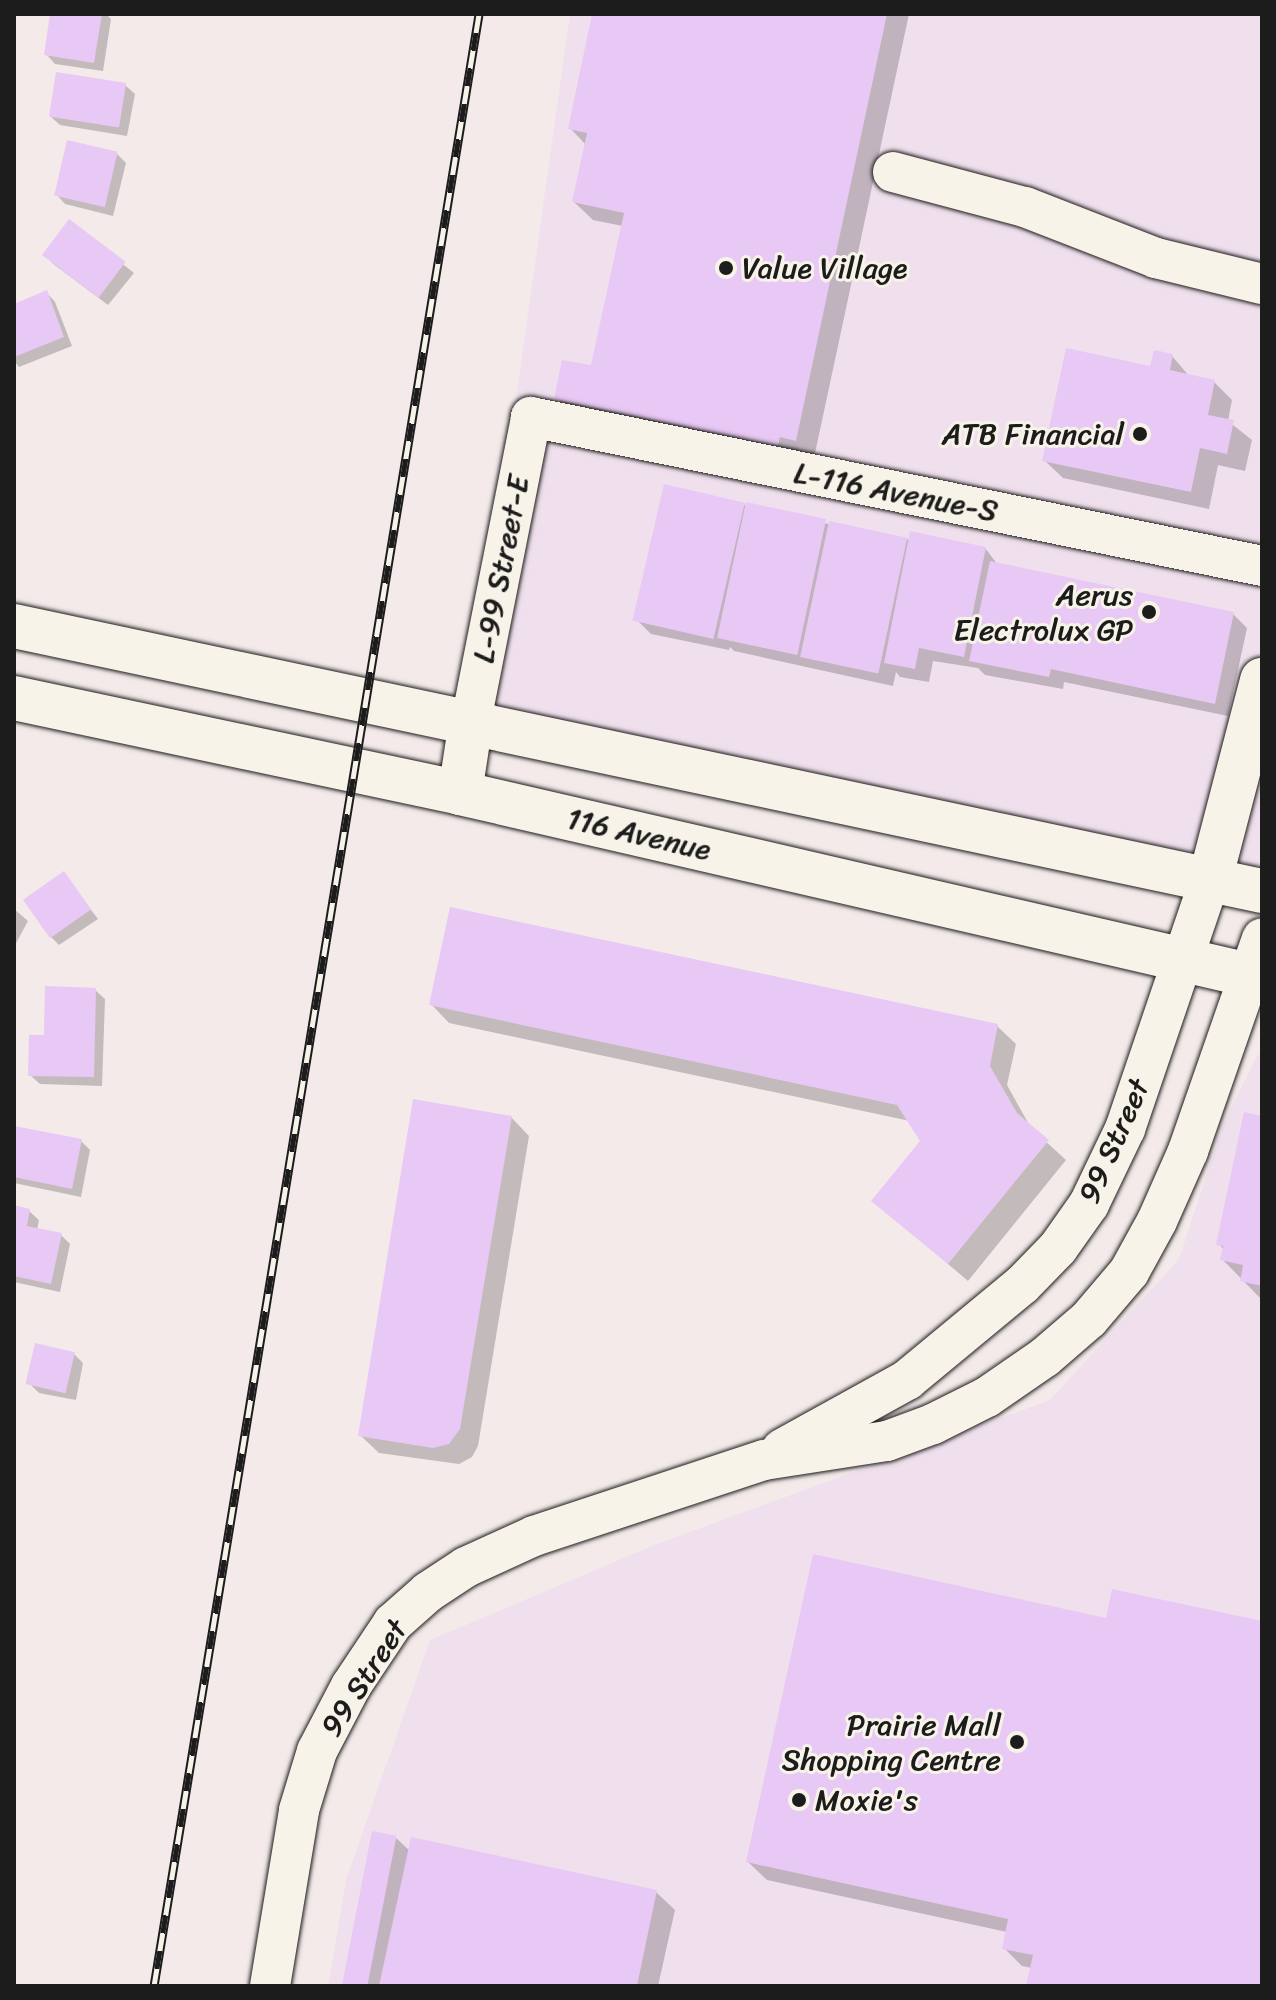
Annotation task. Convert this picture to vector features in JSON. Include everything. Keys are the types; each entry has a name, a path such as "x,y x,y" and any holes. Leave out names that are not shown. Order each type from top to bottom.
{"main road":[{"path":"14,626 1262,891"},
{"name":"99 Street","path":"1210,880 1262,680"},
{"name":"116 Avenue","path":"14,698 460,793 1184,960 1258,964"},
{"path":"460,793 471,721"}],"street":[{"path":"893,172 1025,207 1156,258 1262,284"},
{"name":"L-116 Avenue-S","path":"531,417 1262,566"},
{"name":"L-99 Street-E","path":"471,721 531,417"},
{"name":"99 Street","path":"764,1460 907,1380 1022,1285 1058,1248 1089,1204 1125,1129 1210,880"},
{"name":"99 Street","path":"270,1986 299,1810 317,1751 351,1686 393,1623 428,1592 466,1567 534,1536 764,1460 887,1441 933,1424 987,1397 1045,1357 1089,1319 1129,1272 1157,1221 1188,1151 1258,964"}],"shaded area":[{"path":"570,14 1262,14 1262,891 471,721"},
{"path":"1258,1054 1262,1055 1262,1986 328,1986 346,1880 430,1640 657,1544 1050,1400 1179,1259 1224,1122"}],"building":[{"path":"50,14 102,14 94,63 44,55"},
{"path":"592,14 887,14 796,441 780,437 778,446 554,399 562,360 591,365 624,213 572,202 587,133 568,129"},
{"path":"56,72 126,83 119,128 49,116"},
{"path":"67,140 118,152 105,207 54,196"},
{"path":"69,219 126,262 99,298 42,255"},
{"path":"47,290 64,337 14,357 14,304"},
{"name":"ATB Financial","path":"1066,348 1150,366 1154,350 1173,354 1170,370 1215,380 1208,415 1234,420 1227,454 1200,448 1191,492 1042,461"},
{"path":"664,484 745,503 713,639 633,620"},
{"path":"746,502 826,519 797,655 717,638"},
{"path":"829,521 907,538 878,674 800,657"},
{"path":"910,531 986,547 964,657 919,648 915,669 884,663"},
{"path":"990,561 1234,612 1215,704 1051,669 1049,677 969,661"},
{"path":"64,871 91,910 50,938 23,900"},
{"path":"450,907 998,1024 990,1066 1017,1113 1049,1140 948,1264 871,1201 920,1141 897,1105 429,1005"},
{"path":"45,986 96,988 94,1077 28,1076 29,1035 44,1035"},
{"path":"413,1099 512,1116 460,1429 449,1444 433,1448 358,1436"},
{"path":"1244,1112 1262,1116 1262,1286 1240,1281 1243,1265 1220,1260 1223,1246 1216,1245"},
{"path":"14,1126 82,1139 72,1189 14,1177"},
{"path":"14,1205 30,1209 27,1226 62,1233 51,1284 14,1276"},
{"path":"35,1343 75,1352 66,1393 26,1384"},
{"name":"Prairie Mall Shopping Centre","path":"813,1554 1106,1618 1112,1589 1262,1621 1262,1986 1026,1986 1033,1955 1002,1949 1008,1919 746,1862"},
{"path":"372,1831 397,1836 367,1986 342,1985"},
{"path":"411,1837 657,1890 637,1986 379,1986"}],"railway":[{"path":"154,1986 479,14"}],"place":[{"name":"Value Village","path":"726,268"},
{"name":"ATB Financial","path":"1140,434"},
{"name":"Aerus Electrolux GP","path":"1149,612"},
{"name":"Prairie Mall Shopping Centre","path":"1017,1742"},
{"name":"Moxie's","path":"799,1800"}]}
